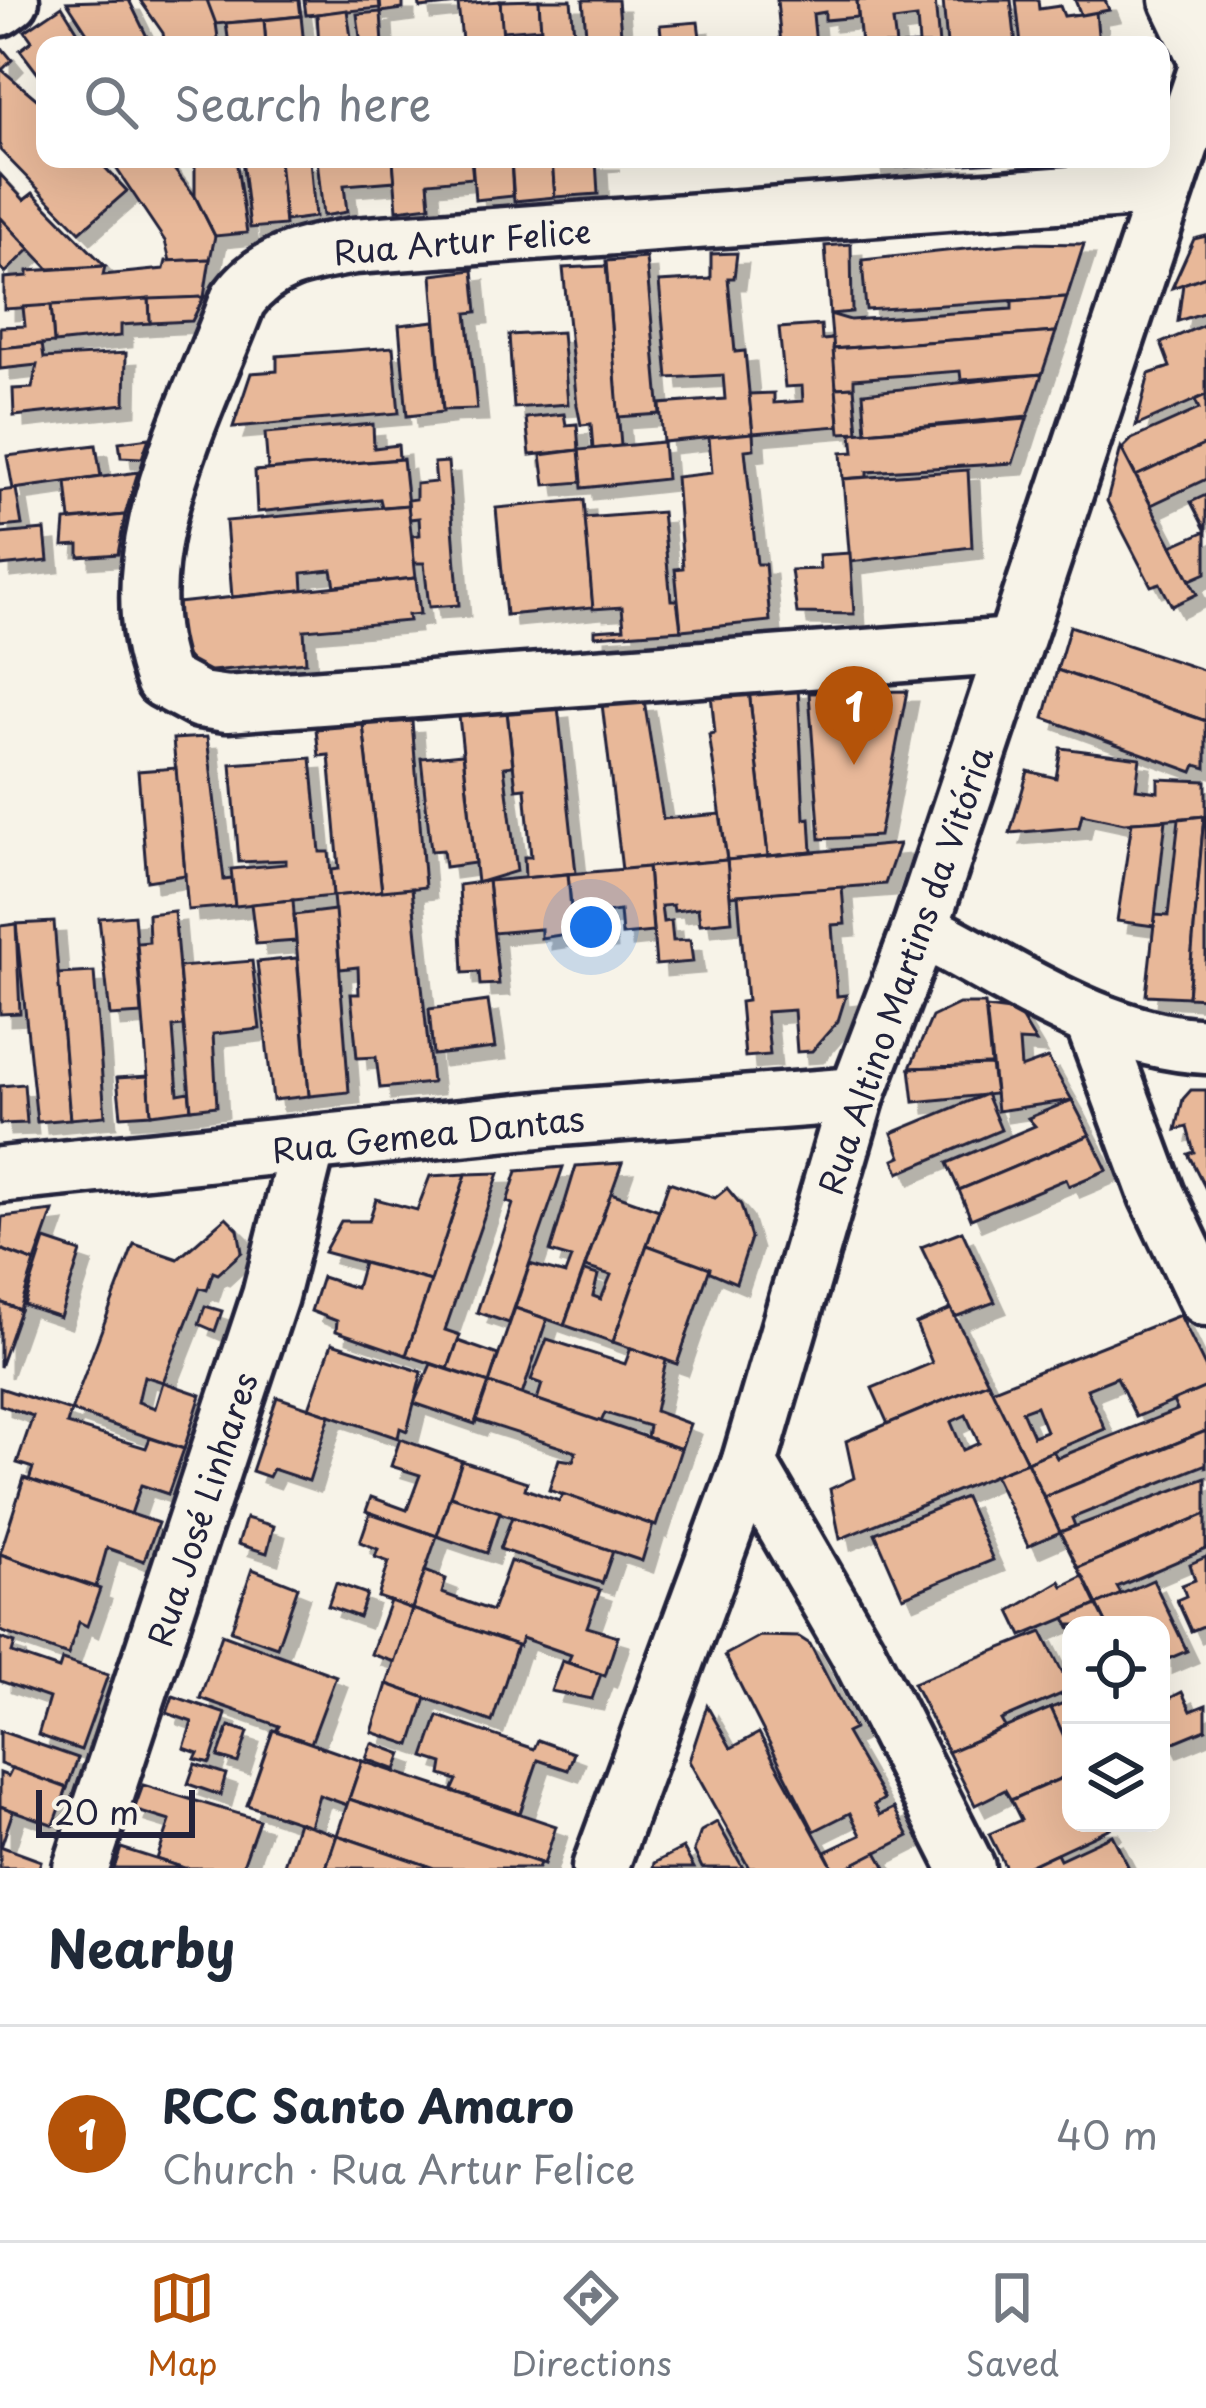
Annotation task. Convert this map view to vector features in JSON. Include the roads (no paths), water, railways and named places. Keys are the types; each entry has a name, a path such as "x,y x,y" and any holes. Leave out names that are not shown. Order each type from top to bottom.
{"street":[{"path":"0,8 11,0"},
{"path":"1178,0 1206,58"},
{"name":"Rua Altino Martins da Vitória","path":"600,1868 748,1464 857,1095 920,928 1206,70"},
{"name":"Rua Artur Felice","path":"1014,646 227,704 200,700 164,680 146,616 151,550 214,362 238,300 255,277 278,264 354,247 1166,187"},
{"path":"920,928 1093,1022 1124,1033 1206,1046"},
{"path":"1093,1022 1157,1195 1206,1298"},
{"name":"Rua Gemea Dantas","path":"0,1175 559,1118 857,1095"},
{"name":"Rua José Linhares","path":"81,1868 264,1317 308,1145"},
{"path":"748,1464 857,1651 967,1868"}],"place":[{"name":"RCC Santo Amaro","path":"854,765"}]}
